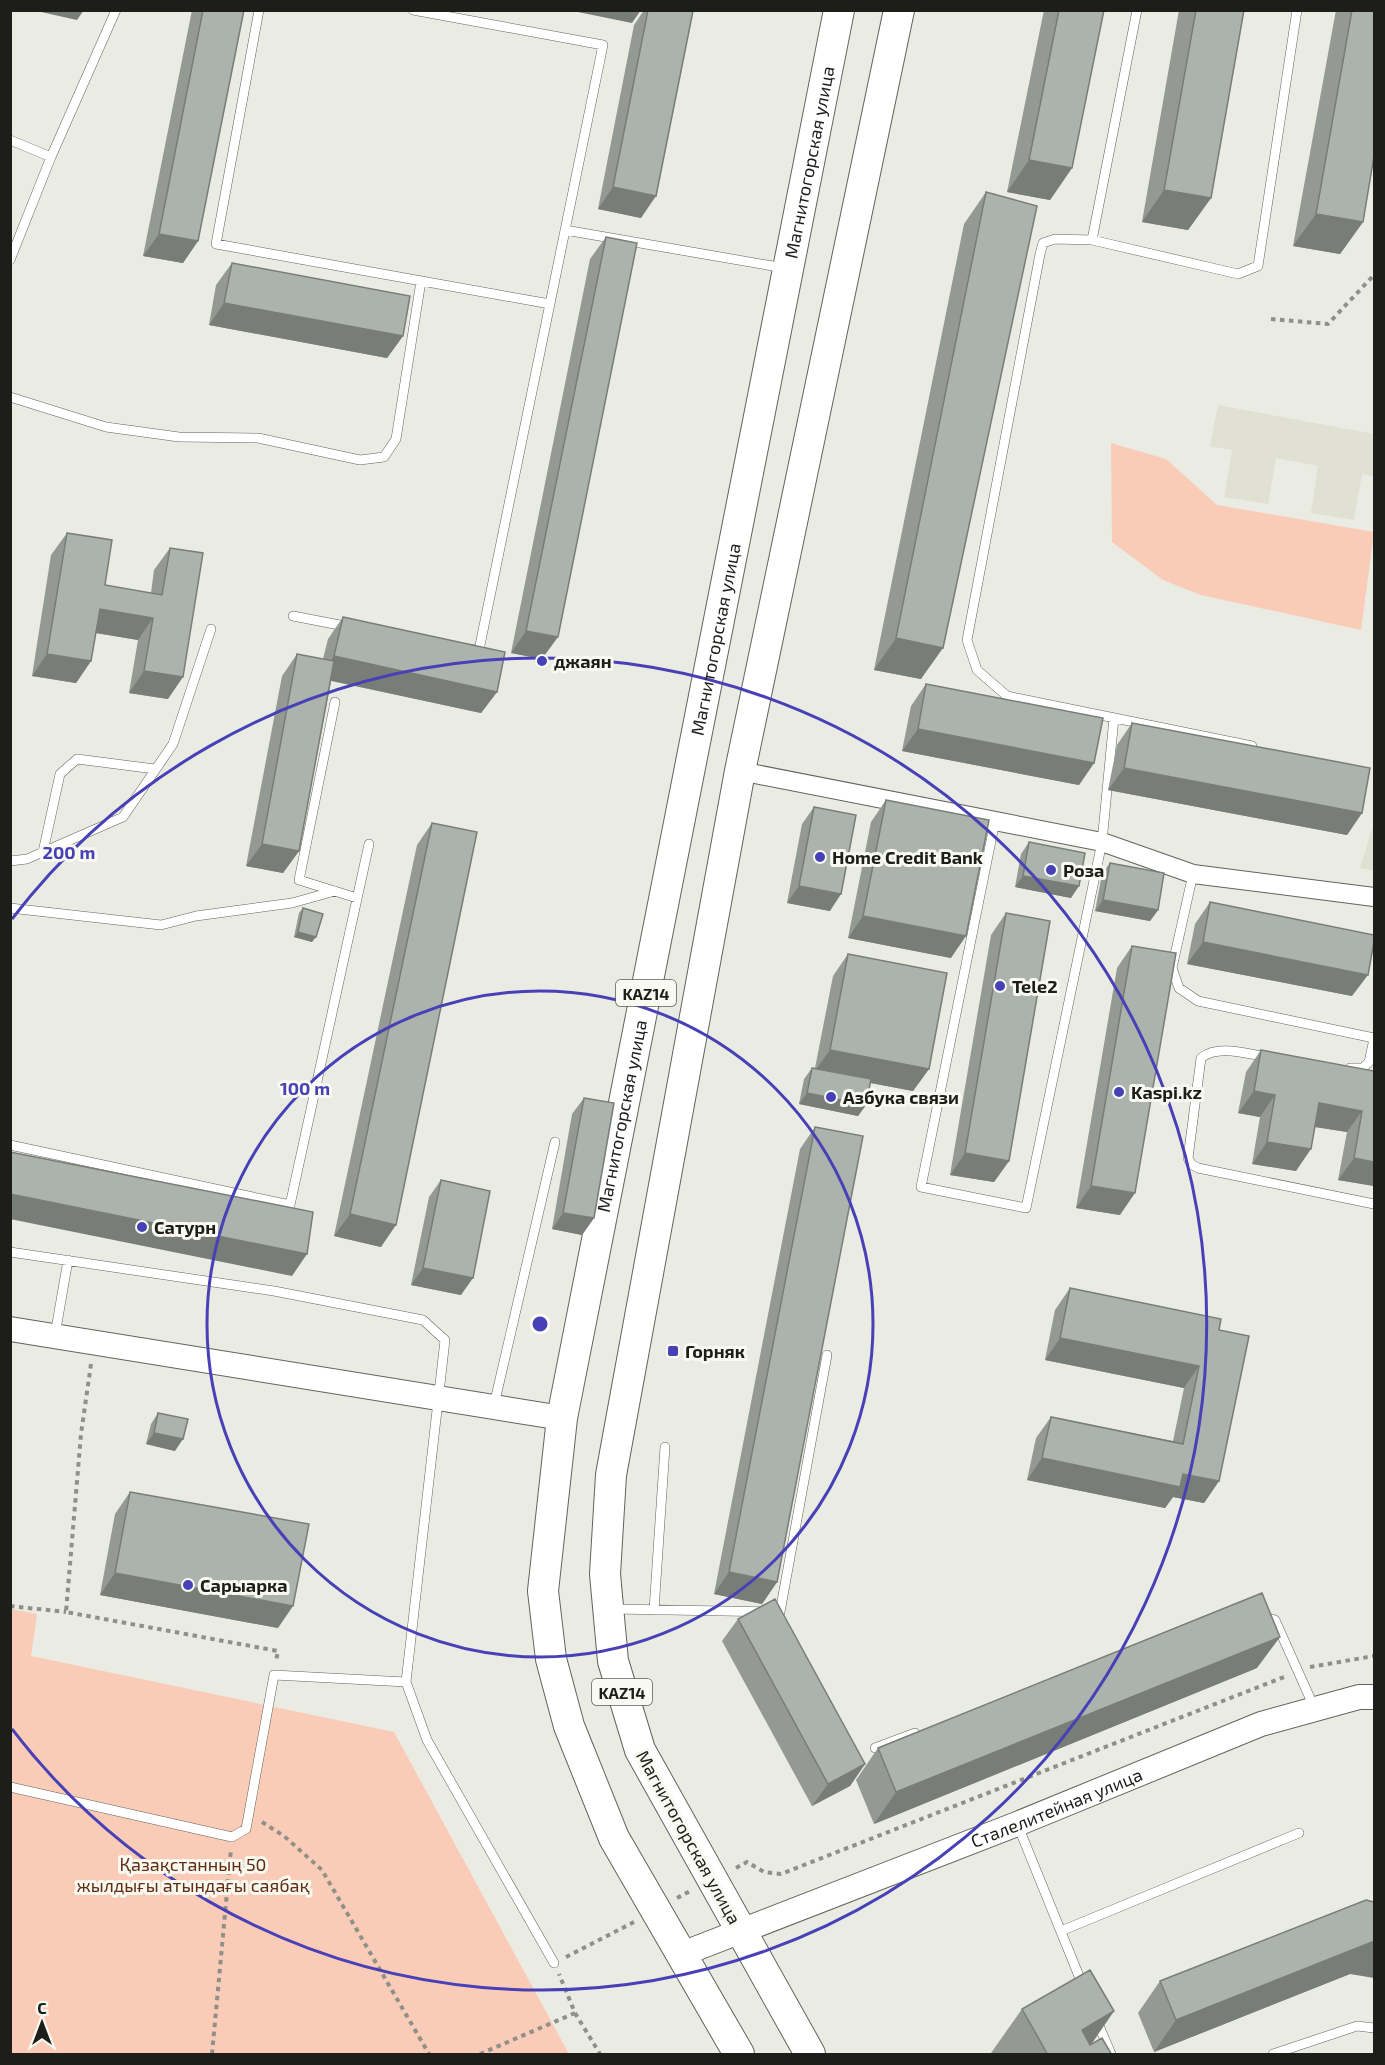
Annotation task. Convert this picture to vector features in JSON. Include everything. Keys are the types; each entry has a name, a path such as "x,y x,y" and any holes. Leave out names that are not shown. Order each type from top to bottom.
{"main road":[{"name":"Магнитогорская улица","path":"739,2055 614,1838 569,1726 551,1659 543,1592 562,1418 839,10"},
{"name":"Магнитогорская улица","path":"810,2055 640,1750 613,1661 605,1574 610,1475 740,771 899,10"}],"street":[{"path":"740,771 1102,842 1193,873 1374,897"},
{"path":"10,1329 562,1418"},
{"name":"Сталелитейная улица","path":"741,1931 1017,1824 1261,1724 1359,1697 1374,1697"},
{"name":"Магнитогорская улица","path":"682,1954 741,1931"}],"lane":[{"path":"10,260 51,158 116,10"},
{"path":"259,10 216,244 550,304"},
{"path":"413,10 603,45 479,651 456,646"},
{"path":"1092,240 1137,10"},
{"path":"1261,748 1006,696 977,670 967,640 1043,243 1055,238 1092,240 1238,274 1258,266 1297,10"},
{"path":"10,140 51,158"},
{"path":"565,230 789,269"},
{"path":"10,397 106,428 179,437 258,438 360,460 384,457 396,439 421,281"},
{"path":"293,616 363,629"},
{"path":"10,861 27,859 123,817 173,744 211,629"},
{"path":"335,702 299,880 357,898"},
{"path":"995,821 921,1187 1026,1208 1102,842 1114,718"},
{"path":"43,852 60,774 77,759 155,769"},
{"path":"10,1144 290,1205 369,844"},
{"path":"1193,873 1172,968 1179,988 1198,1000 1374,1038 1369,1062 1363,1068 1343,1067"},
{"path":"10,908 161,925 196,916 292,903 335,891"},
{"path":"1275,1058 1218,1051 1209,1052 1201,1058 1188,1158 1191,1164 1198,1168 1374,1204"},
{"path":"494,1407 555,1142"},
{"path":"10,1251 274,1291 423,1320 445,1340 406,1682 427,1740 554,1963"},
{"path":"54,1336 68,1260"},
{"path":"608,1609 780,1612 827,1355"},
{"path":"654,1610 665,1447"},
{"path":"1248,1612 1275,1620 1300,1671 1315,1709"},
{"path":"10,1787 232,1837 246,1829 274,1675 406,1682"},
{"path":"875,1749 930,1727"},
{"path":"1017,1824 1086,1993"},
{"path":"1061,1932 1299,1833"},
{"path":"1094,2013 1111,2055"},
{"path":"1273,2055 1357,2026 1374,2028"}],"path":[{"path":"1270,319 1328,324 1374,275"},
{"path":"66,1612 81,1434 93,1342"},
{"path":"10,1606 66,1612 278,1652 274,1675"},
{"path":"727,1872 747,1862 764,1872 781,1874 1316,1664 1374,1656"},
{"path":"248,1813 284,1836 322,1870 429,2055"},
{"path":"212,2055 232,1837"},
{"path":"554,1963 575,2013 600,2055"},
{"path":"480,2055 575,2013"}],"shaded area":[{"path":"1218,405 1374,434 1374,476 1362,474 1354,520 1311,513 1318,466 1276,458 1268,504 1224,497 1232,450 1210,446"},
{"path":"1374,822 1374,871 1360,868"}],"green space":[{"path":"1111,443 1166,459 1217,505 1374,532 1361,630 1201,595 1163,580 1112,542"},
{"name":"Қазақстанның 50 жылдығы атындағы саябақ","path":"11,1609 37,1614 31,1656 394,1732 569,2054 11,2054"}],"building":[{"path":"203,10 244,10 198,241 159,234"},
{"path":"648,10 693,11 656,196 613,187"},
{"path":"1059,10 1104,10 1072,168 1029,160"},
{"path":"1196,10 1244,10 1211,198 1164,190"},
{"path":"1352,10 1374,10 1374,156 1363,222 1316,214"},
{"path":"986,192 1037,206 943,648 896,638"},
{"path":"606,237 637,243 558,637 526,631"},
{"path":"232,263 410,296 403,336 224,303"},
{"path":"67,533 112,540 105,585 162,595 170,548 203,553 183,677 144,671 153,618 100,609 91,661 47,654"},
{"path":"343,617 505,652 497,692 334,656"},
{"path":"297,654 334,661 299,851 262,844"},
{"path":"926,684 1103,718 1094,763 918,729"},
{"path":"1132,723 1370,768 1362,813 1124,768"},
{"path":"886,800 989,820 966,936 863,916"},
{"path":"814,807 856,815 841,894 799,886"},
{"path":"432,823 477,832 396,1225 350,1214"},
{"path":"1029,842 1085,853 1079,886 1023,876"},
{"path":"1110,863 1164,873 1158,910 1103,900"},
{"path":"1210,902 1374,935 1368,975 1203,942"},
{"path":"303,908 323,914 316,937 298,932"},
{"path":"1006,913 1050,921 1009,1161 965,1153"},
{"path":"1132,946 1176,953 1135,1193 1091,1186"},
{"path":"848,954 947,973 929,1069 830,1050"},
{"path":"1261,1050 1374,1071 1374,1162 1354,1158 1362,1111 1319,1103 1311,1149 1267,1142 1275,1095 1254,1091"},
{"path":"812,1068 871,1079 866,1105 807,1093"},
{"path":"584,1098 614,1103 594,1218 563,1213"},
{"path":"815,1127 863,1136 777,1582 729,1572"},
{"path":"10,1152 313,1212 307,1254 10,1194"},
{"path":"441,1180 490,1191 473,1278 423,1268"},
{"path":"1070,1288 1221,1319 1219,1330 1249,1336 1219,1481 1183,1474 1180,1487 1042,1458 1051,1417 1183,1444 1199,1366 1060,1338"},
{"path":"158,1413 188,1419 183,1439 154,1433"},
{"path":"130,1492 309,1524 293,1606 115,1573"},
{"path":"1262,1593 1280,1637 896,1792 878,1748"},
{"path":"775,1599 865,1764 828,1784 738,1619"},
{"path":"1366,1900 1374,1902 1374,1942 1176,2020 1160,1981"},
{"path":"1090,1970 1114,2011 1082,2030 1090,2045 1102,2038 1112,2055 1048,2055 1022,2009"}],"place":[{"name":"джаян","path":"542,661"},
{"name":"Home Credit Bank","path":"820,857"},
{"name":"Роза","path":"1051,870"},
{"name":"Tele2","path":"1000,986"},
{"name":"Kaspi.kz","path":"1119,1092"},
{"name":"Азбука связи","path":"831,1097"},
{"name":"Сатурн","path":"142,1227"},
{"name":"Горняк","path":"673,1351"},
{"name":"Сарыарка","path":"188,1585"}]}
